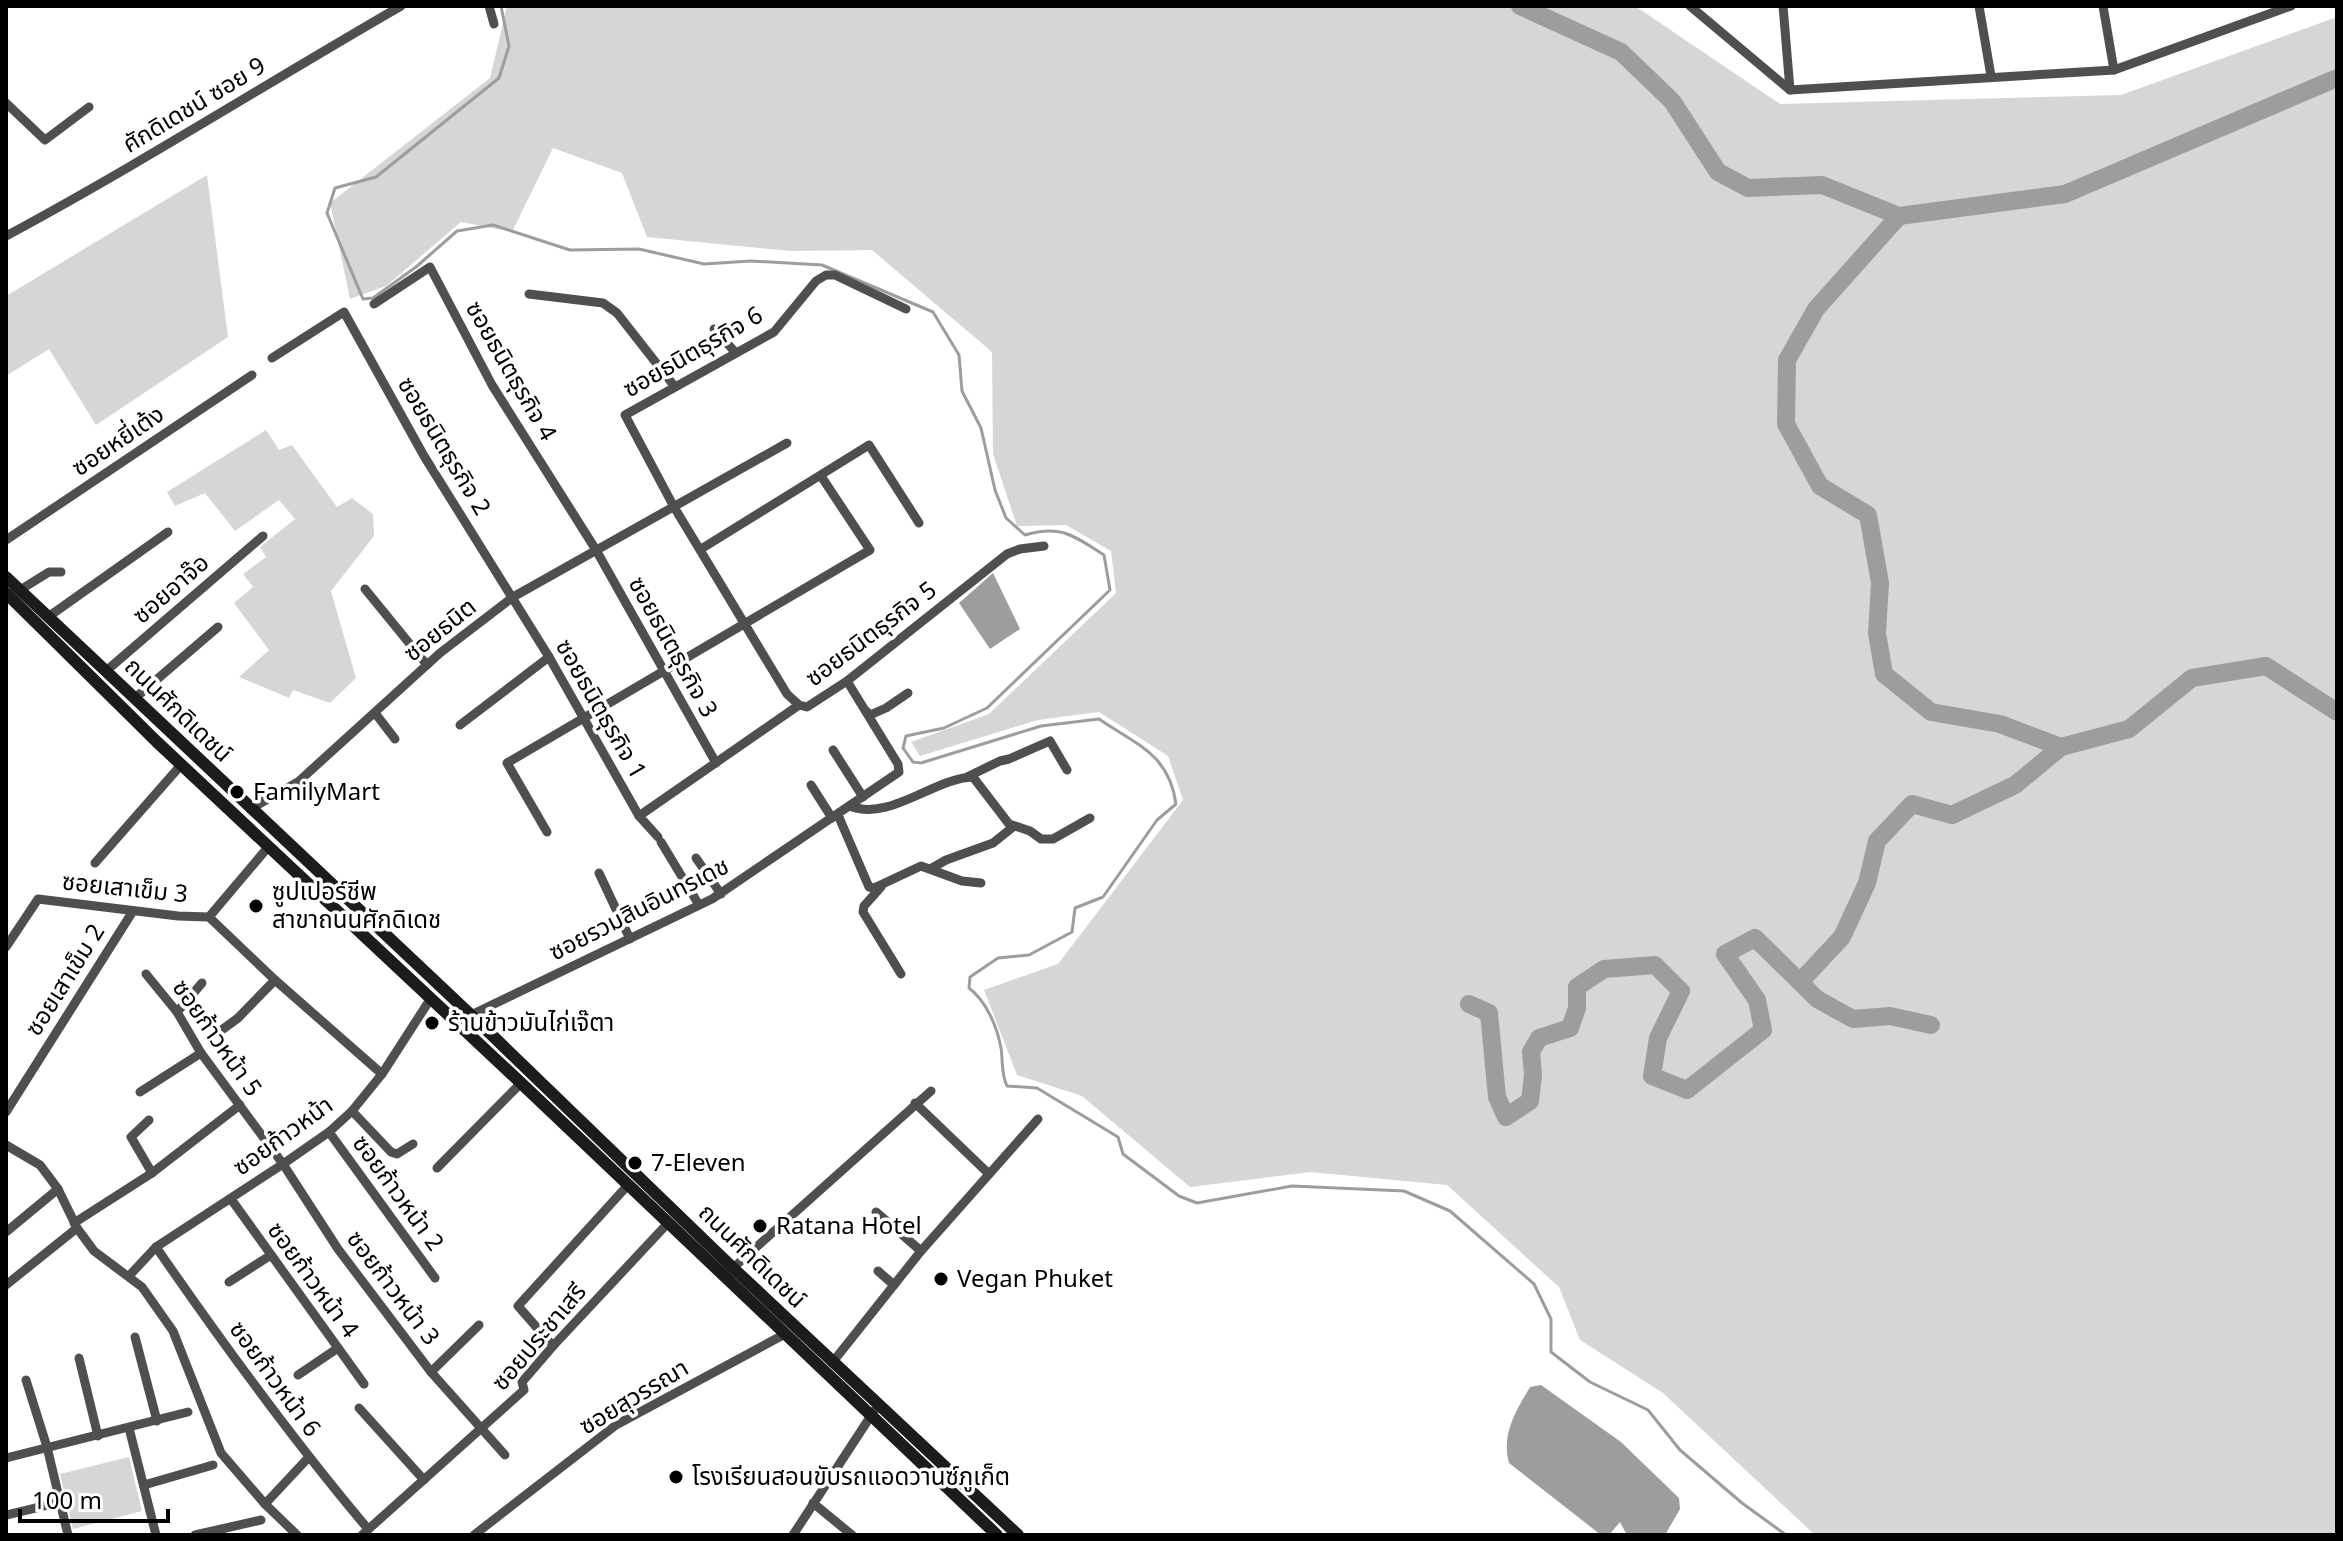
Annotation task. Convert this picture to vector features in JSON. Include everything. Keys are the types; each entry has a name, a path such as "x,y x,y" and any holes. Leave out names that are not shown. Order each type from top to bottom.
{"main road":[{"name":"ถนนศักดิเดชน์","path":"6,577 471,1015 733,1268 785,1334 1018,1535"},
{"name":"ถนนศักดิเดชน์","path":"6,593 181,765 668,1223 832,1363 874,1411 997,1535"}],"street":[{"name":"ศักดิเดชน์ ซอย 9","path":"6,236 99,186 283,73 401,6"},
{"path":"489,6 494,24"},
{"path":"1690,6 1790,90 2114,70 2291,6"},
{"path":"1783,6 1790,90"},
{"path":"1979,6 1991,76"},
{"path":"2103,6 2114,70"},
{"path":"6,103 45,140 89,107"},
{"name":"ซอยธนิตธุรกิจ 4","path":"374,304 430,267 492,385 596,550"},
{"name":"ซอยธนิตธุรกิจ 6","path":"674,507 625,415 774,332 816,281 826,275 835,275 906,309"},
{"path":"529,294 603,303 617,313 675,387"},
{"name":"ซอยธนิตธุรกิจ 2","path":"272,358 344,312 424,456 513,597"},
{"path":"714,329 736,353"},
{"name":"ซอยหยี่เต้ง","path":"6,540 252,375"},
{"name":"ซอยธนิต","path":"250,809 298,782 427,665 513,597 787,443"},
{"path":"701,549 869,445 919,523"},
{"path":"547,832 507,763 870,550 821,476"},
{"name":"ซอยธนิตธุรกิจ 5","path":"674,507 787,694 799,705 807,707 847,681 1007,554 1044,546"},
{"path":"48,617 168,532"},
{"name":"ซอยอาจ๊อ","path":"106,671 263,536"},
{"name":"ซอยธนิตธุรกิจ 3","path":"596,550 716,763"},
{"path":"20,590 49,572 61,572"},
{"path":"365,589 427,665"},
{"name":"ซอยธนิตธุรกิจ 1","path":"513,597 639,816 660,839 699,905"},
{"path":"134,699 218,627"},
{"path":"460,725 549,657"},
{"path":"847,681 870,715 908,693"},
{"path":"639,816 799,705"},
{"name":"ซอยรวมสินอินทรเดช","path":"471,1015 721,894 899,772 898,764 866,711"},
{"path":"375,713 395,739"},
{"path":"967,777 1050,741 1067,770"},
{"path":"833,750 863,797"},
{"path":"95,863 181,765"},
{"path":"850,806 858,809 890,805 946,781 973,777 1007,823 1030,831 1041,839 1053,839 1090,818"},
{"path":"811,785 835,816 867,885 874,888 921,866 962,881 981,883"},
{"path":"932,868 993,843 1013,827"},
{"path":"269,846 209,917 382,1074"},
{"path":"696,858 721,894"},
{"path":"599,873 630,939"},
{"path":"884,884 862,908 901,974"},
{"name":"ซอยเสาเข็ม 3","path":"6,947 38,899 209,917"},
{"name":"ซอยเสาเข็ม 2","path":"6,1112 133,911"},
{"name":"ซอยก้าวหน้า 5","path":"146,974 177,1012 201,1053 283,1164"},
{"path":"223,1029 275,980"},
{"path":"177,1012 202,983"},
{"name":"ซอยก้าวหน้า","path":"129,1276 156,1247 283,1164 329,1132 352,1111 382,1074 431,998"},
{"path":"140,1092 201,1053"},
{"path":"437,1168 521,1083"},
{"path":"733,1268 931,1091"},
{"path":"915,1103 989,1174"},
{"path":"6,1285 76,1226 152,1173 240,1105"},
{"path":"352,1111 391,1152 397,1154 413,1144"},
{"path":"832,1363 921,1251 1038,1119"},
{"path":"149,1120 131,1137 152,1173"},
{"name":"ซอยก้าวหน้า 2","path":"329,1132 435,1278"},
{"path":"6,1145 40,1165 58,1189 76,1226 94,1251 142,1287 173,1331 221,1453 297,1535"},
{"name":"ซอยก้าวหน้า 3","path":"283,1164 338,1249 431,1372 505,1455"},
{"path":"553,1346 518,1306 628,1185"},
{"path":"6,1232 58,1189"},
{"name":"ซอยก้าวหน้า 4","path":"231,1199 364,1384"},
{"path":"876,1212 921,1251"},
{"name":"ซอยประชาเสรี","path":"365,1532 524,1390 522,1382 553,1346 668,1223"},
{"name":"ซอยก้าวหน้า 6","path":"156,1247 246,1376 365,1532"},
{"path":"229,1282 271,1255"},
{"path":"878,1271 894,1285"},
{"path":"431,1372 479,1325"},
{"name":"ซอยสุวรรณา","path":"474,1535 616,1425 785,1334"},
{"path":"135,1337 157,1421"},
{"path":"298,1375 338,1348"},
{"path":"79,1358 98,1436"},
{"path":"26,1380 47,1447 68,1535"},
{"path":"359,1408 424,1480"},
{"path":"794,1535 874,1411"},
{"path":"6,1458 188,1412"},
{"path":"129,1428 156,1535"},
{"path":"265,1504 308,1458"},
{"path":"144,1485 213,1465"},
{"path":"6,1515 60,1502"},
{"path":"813,1503 852,1535"},
{"path":"195,1535 261,1520"}],"shaded area":[{"path":"507,6 1635,6 1780,104 2121,95 2337,17 2337,1535 1815,1535 1663,1393 1580,1340 1559,1287 1447,1185 1310,1172 1190,1187 1082,1096 1017,1075 984,990 1058,964 1183,800 1168,756 1099,712 1038,720 920,756 911,742 989,714 1116,593 1111,551 1066,525 1017,526 993,454 992,352 872,250 791,251 647,237 622,173 553,148 512,232 461,222 386,286 350,299 330,203 490,78"},
{"path":"207,175 228,337 96,425 49,349 6,376 6,296"},
{"path":"266,430 279,450 292,445 337,507 352,498 373,514 374,536 331,591 356,678 330,703 293,690 289,698 239,677 269,650 234,603 253,587 243,574 266,557 260,547 295,519 279,500 235,531 205,493 175,506 167,492"},
{"path":"993,573 1020,629 990,649 959,603"},
{"path":"1541,1385 1621,1442 1679,1498 1680,1509 1665,1535 1627,1535 1620,1522 1609,1535 1601,1535 1509,1463 1507,1442 1511,1423 1530,1387"},
{"path":"129,1457 142,1511 73,1529 60,1474"}],"waterway":[{"path":"501,6 509,46 499,78 376,177 335,188 327,213 363,299 373,298 416,267 457,231 493,225 570,250 639,249 704,264 751,261 822,265 933,312 959,355 962,391 981,428 995,490 1006,518 1025,535 1058,531 1075,537 1104,555 1110,590 987,708 944,728 906,736 903,748 913,762 921,763 1041,726 1099,719 1149,752 1159,762 1172,787 1176,804 1157,820 1103,897 1075,908 1072,932 1029,955 998,958 970,977 969,988 986,1007 997,1031 1007,1086 1037,1088 1118,1137 1123,1154 1179,1196 1197,1203 1292,1186 1404,1191 1450,1211 1534,1284 1551,1319 1551,1352 1590,1382 1648,1410 1680,1450 1742,1503 1786,1535"},
{"path":"1520,6 1621,52 1672,101 1718,172 1748,188 1822,185 1899,216 2065,194 2337,78"},
{"path":"1899,216 1816,309 1787,360 1786,424 1820,486 1868,515 1880,583 1877,633 1884,674 1931,712 2000,724 2061,747"},
{"path":"1469,1004 1489,1013 1497,1097 1506,1117 1530,1101 1533,1075 1531,1052 1539,1038 1570,1028 1577,1008 1577,987 1604,969 1655,965 1681,991 1658,1038 1652,1076 1687,1090 1763,1030 1757,1000 1725,954 1755,938 1800,982 1842,937 1867,883 1877,841 1912,804 1952,815 2015,785 2061,747 2129,729 2192,678 2266,666 2337,712"},
{"path":"1800,982 1817,999 1853,1019 1890,1016 1931,1025"}],"place":[{"name":"FamilyMart","path":"237,792"},
{"name":"ซูปเปอร์ชีพ สาขาถนนศักดิเดช","path":"256,906"},
{"name":"ร้านข้าวมันไก่เจ๊ตา","path":"432,1023"},
{"name":"7-Eleven","path":"635,1163"},
{"name":"Ratana Hotel","path":"760,1226"},
{"name":"Vegan Phuket","path":"941,1279"},
{"name":"โรงเรียนสอนขับรถแอดวานซ์ภูเก็ต","path":"676,1477"}]}
